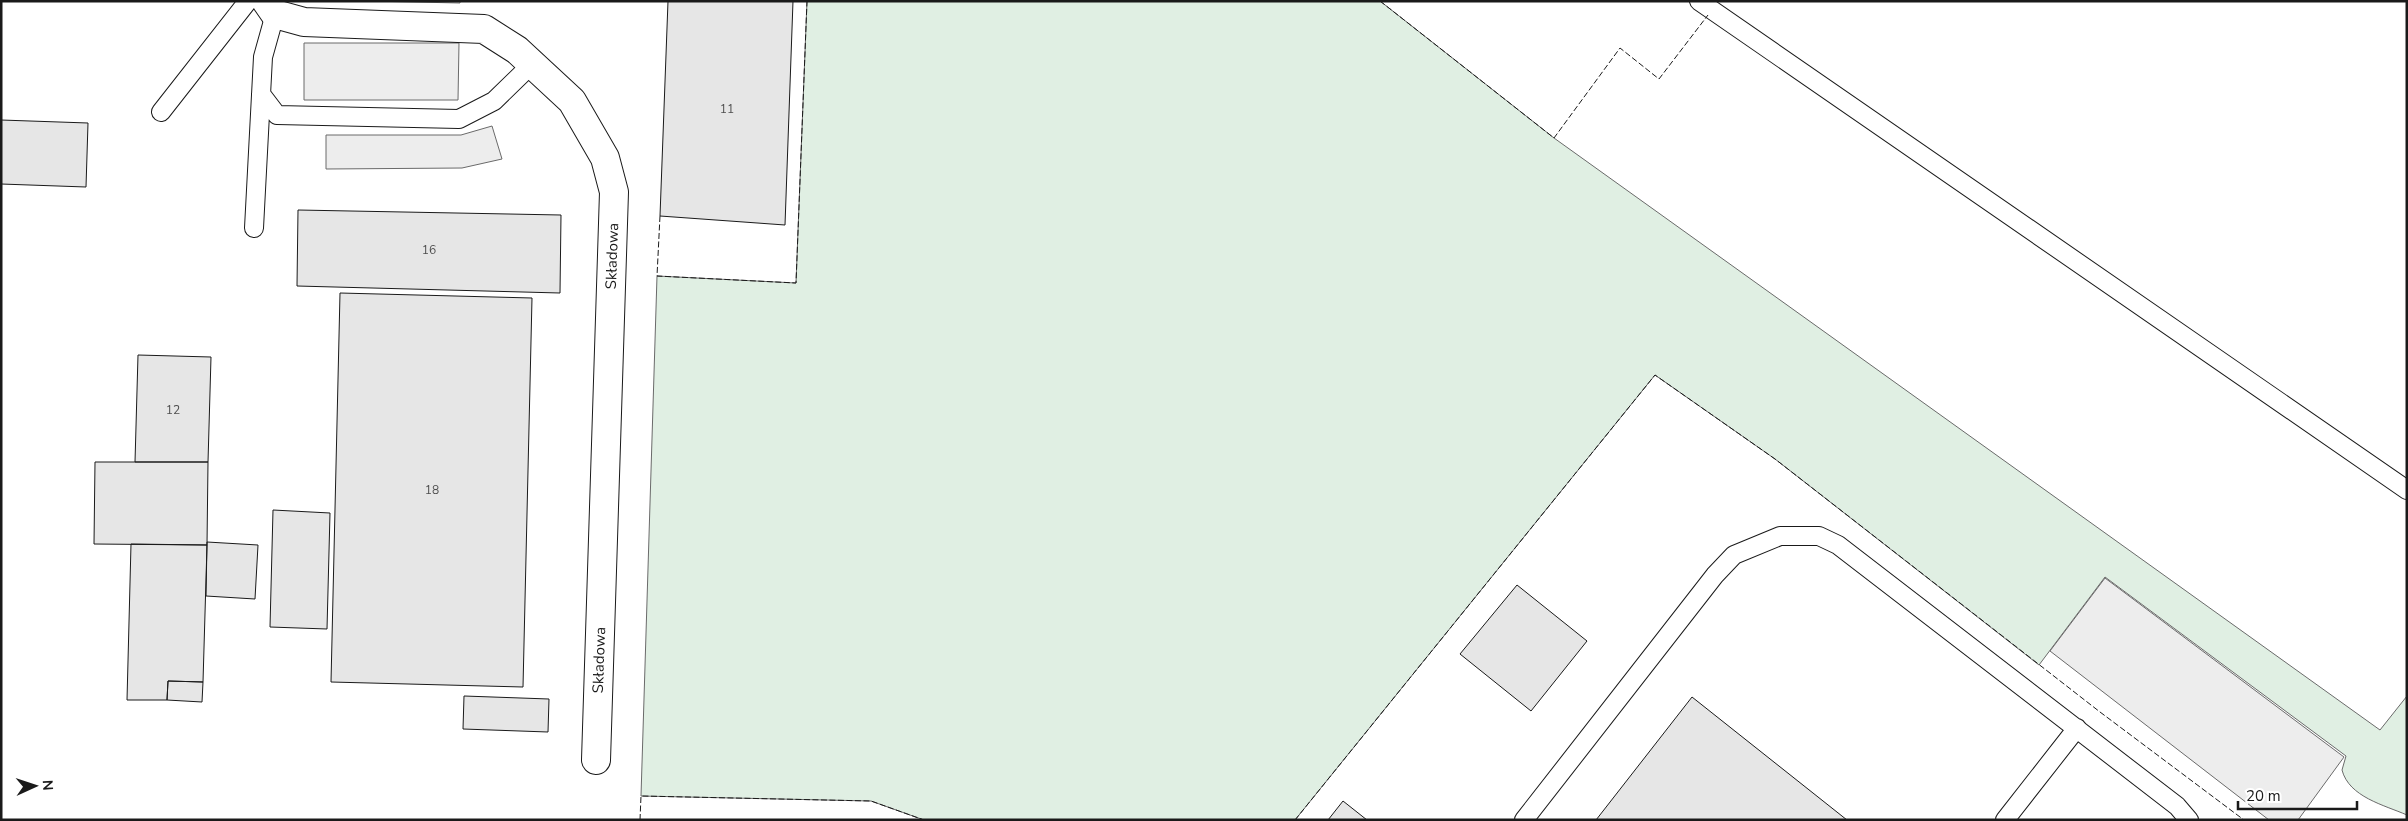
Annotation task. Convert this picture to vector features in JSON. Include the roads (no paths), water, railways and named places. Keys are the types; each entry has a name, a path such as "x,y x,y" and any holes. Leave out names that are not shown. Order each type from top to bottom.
{"street":[{"name":"Składowa","path":"271,8 304,22 484,29 517,50 572,101 605,158 614,192 596,760"}],"lane":[{"path":"162,112 248,1"},
{"path":"1699,1 2407,490"},
{"path":"254,228 263,57 271,8"},
{"path":"261,94 277,115 458,118 494,101 532,64"},
{"path":"1524,820 1715,575 1734,555 1780,536 1819,536 1838,545 2178,806 2189,820"},
{"path":"2005,820 2077,728"}]}
